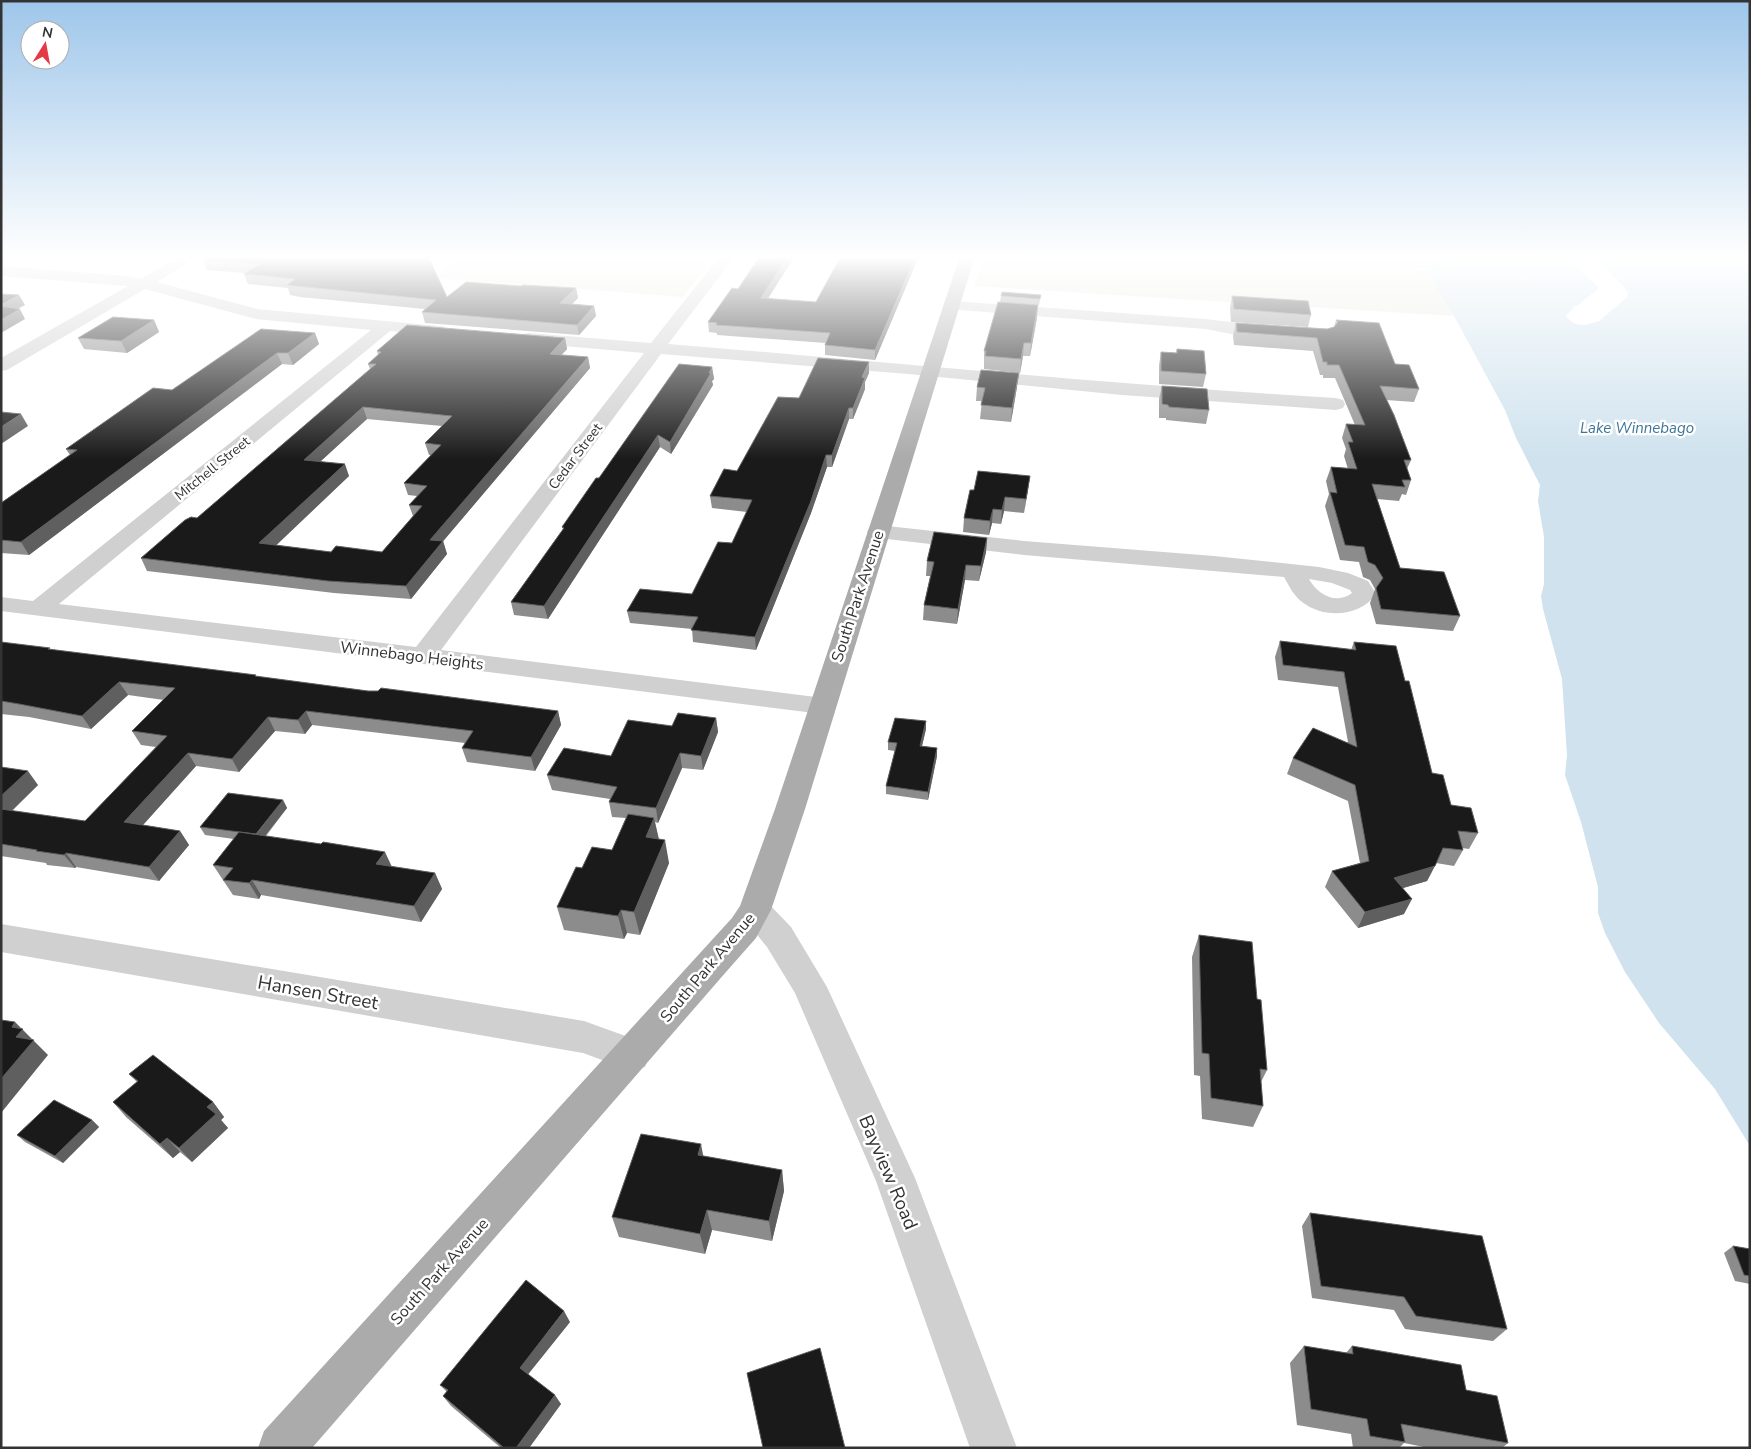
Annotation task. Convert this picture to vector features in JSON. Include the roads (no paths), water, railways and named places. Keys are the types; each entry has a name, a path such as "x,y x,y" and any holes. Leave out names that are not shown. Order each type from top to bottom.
{"main road":[{"name":"South Park Avenue","path":"281,1448 744,928 755,910 790,809 946,324"}],"street":[{"path":"1,366 75,324"},
{"path":"351,324 453,332"},
{"name":"Cedar Street","path":"423,656 675,324"},
{"path":"1201,324 1240,330 1286,333"},
{"name":"Mitchell Street","path":"38,609 385,327"},
{"path":"511,336 930,371 1162,393 1336,404"},
{"path":"878,532 1110,555 1186,559 1292,571"},
{"name":"Winnebago Heights","path":"1,604 822,705"},
{"name":"Bayview Road","path":"755,910 779,937 810,987 831,1038 895,1178 994,1448"},
{"name":"Hansen Street","path":"1,938 584,1037 632,1055"}],"water":[{"name":"Lake Winnebago","path":"1458,324 1750,324 1750,1146 1715,1089 1659,1023 1625,972 1605,933 1598,913 1598,887 1581,822 1565,775 1567,755 1562,679 1541,596 1544,584 1544,537 1538,501 1540,485 1516,438 1505,410"}]}
